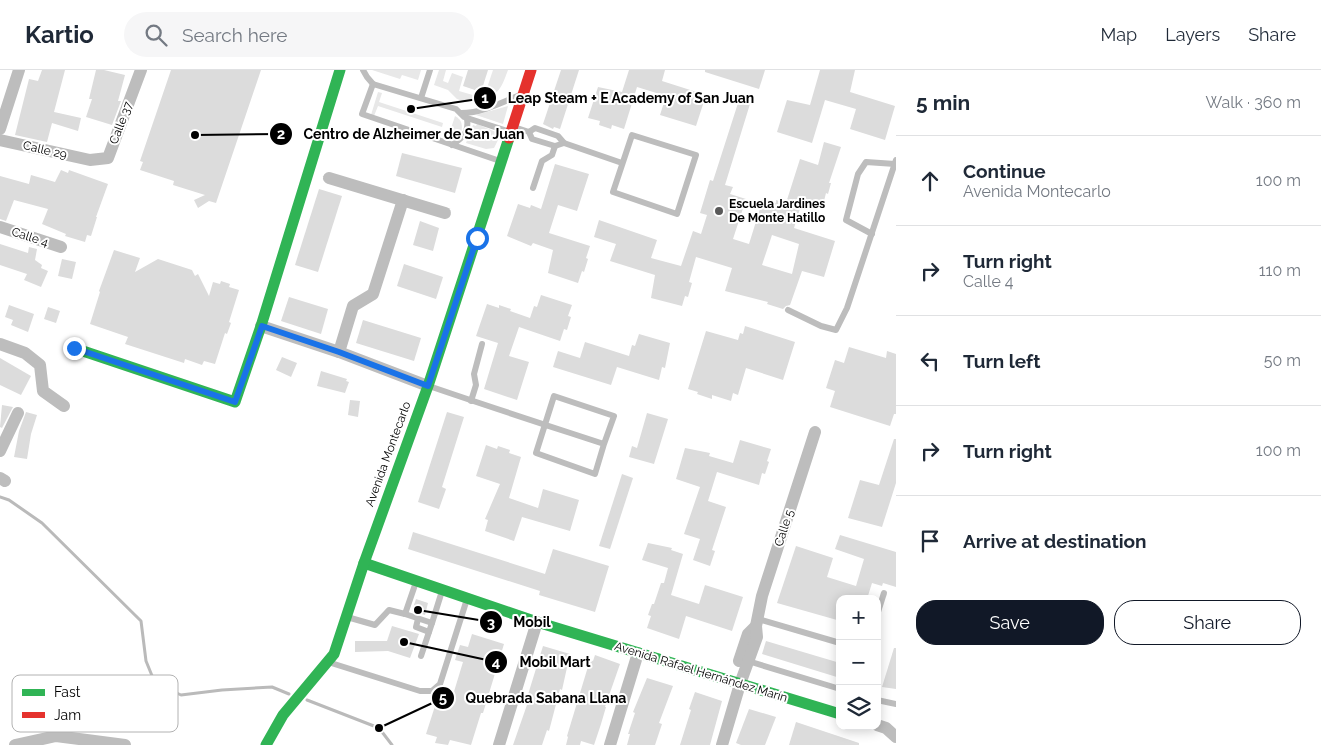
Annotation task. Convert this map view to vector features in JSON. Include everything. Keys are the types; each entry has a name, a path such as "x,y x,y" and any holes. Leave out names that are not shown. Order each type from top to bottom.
{"street":[{"path":"0,130 19,70"},
{"name":"Calle 37","path":"90,160 108,158 141,70"},
{"path":"74,348 235,402 262,326 340,70"},
{"name":"Avenida Montecarlo","path":"266,745 283,715 334,654 364,563 428,386 531,70"},
{"name":"Calle 29","path":"0,140 90,160"},
{"path":"328,178 445,213"},
{"path":"339,352 353,306 373,294 403,200"},
{"name":"Calle 4","path":"0,227 61,247"},
{"path":"262,326 339,352 428,386"},
{"path":"0,344 25,353 40,365 44,391 64,406"},
{"path":"0,451 18,413"},
{"name":"Calle 5","path":"722,745 740,684 757,637 757,622 762,596 815,432"},
{"name":"Avenida Rafael Hernández Marín","path":"364,563 537,622 836,713"},
{"path":"499,745 537,622"},
{"name":"Calle 5","path":"740,684 738,666 748,634 757,622"},
{"path":"610,745 638,653"},
{"path":"881,726 886,728 896,737"},
{"path":"15,745 56,736 125,745"}],"lane":[{"path":"363,70 372,84 456,109 467,118 529,132 535,128 558,136 564,143 622,163"},
{"path":"421,98 430,70"},
{"path":"372,84 362,114 502,161"},
{"path":"461,113 471,113 490,108 524,94"},
{"path":"452,145 464,138 467,131 467,118"},
{"path":"529,132 532,139 555,146 564,143"},
{"path":"632,135 696,155 677,214 612,192 622,163 632,135"},
{"path":"533,188 542,161 552,156 555,146"},
{"path":"788,310 821,326 836,330 847,308 872,234 895,162 866,162 858,174 846,220 872,234"},
{"path":"471,400 476,386 474,374 482,344"},
{"path":"428,386 604,444"},
{"path":"554,396 614,416 604,444 595,474 536,453 554,396"},
{"path":"405,614 413,600 416,581"},
{"path":"421,656 442,590"},
{"path":"881,602 884,593"},
{"path":"327,662 420,691 432,691 440,684 467,598"},
{"path":"428,605 436,608"},
{"path":"346,616 375,625 389,610 432,623"},
{"path":"418,619 416,627 429,632"},
{"path":"757,622 836,642"},
{"path":"748,661 836,688"},
{"path":"881,701 896,704"}],"shaded area":[{"path":"372,70 421,70 418,80 402,75 400,79"},
{"path":"439,70 446,70 443,81 448,83 452,73 463,77 459,91 483,98 466,102 457,99 448,90 434,85"},
{"path":"493,70 508,70 497,91 484,97"},
{"path":"378,92 382,93 379,102 443,123 442,127 378,106 374,116 371,115"},
{"path":"508,106 503,124 476,115"},
{"path":"455,116 461,123 461,133 453,139 448,138"},
{"path":"477,124 498,133 499,138 494,148 486,149 466,143 473,125 476,126"}],"building":[{"path":"42,70 65,70 54,112 81,118 78,131 52,123 47,142 15,135 29,79 38,81"},
{"path":"96,70 125,75 118,101 121,101 112,125 86,117 92,99 89,99"},
{"path":"171,70 261,70 216,203 209,201 198,208 194,200 205,195 173,185 174,181 140,170 143,162 140,161"},
{"path":"468,70 488,70 481,92 463,86"},
{"path":"561,70 579,70 560,129 554,127 553,129 543,124"},
{"path":"629,70 665,70 662,81 706,95 696,126 660,115 666,96 637,87 624,129 612,125 611,129 599,125 600,121 588,118 598,87 622,92"},
{"path":"705,70 765,70 759,89 705,72"},
{"path":"820,70 855,70 850,92 895,106 885,140 850,129 856,109 825,100 812,143 777,132 787,100 810,105"},
{"path":"739,100 750,104 725,185 733,187 730,194 746,199 733,239 749,244 763,199 776,203 776,200 786,203 800,159 818,165 824,142 841,147 829,183 831,183 828,194 826,193 823,205 803,199 794,228 835,241 824,277 802,271 790,305 783,309 767,304 768,302 725,291 732,268 696,257 689,282 692,283 688,297 685,296 682,306 651,298 655,275 610,261 616,244 594,237 599,220 657,240 651,258 681,266 693,231 701,234 707,215 700,213 710,180 713,181","holes":["772,235 799,244 792,274 762,265"]},
{"path":"402,153 462,168 455,193 396,176"},
{"path":"555,164 589,174 577,211 558,205 549,233 590,246 584,272 582,271 578,283 548,273 553,250 533,243 531,246 507,236 518,204 530,208 531,205 541,209"},
{"path":"61,170 68,173 69,170 108,184 91,236 87,235 85,242 65,236 66,234 42,224 48,209 14,200 6,221 0,219 0,176 29,184 31,175 55,182"},
{"path":"319,189 342,196 318,272 295,265"},
{"path":"420,221 439,228 433,251 413,245"},
{"path":"0,244 28,253 29,247 37,249 35,260 42,265 41,268 48,271 41,287 24,280 27,274 0,265"},
{"path":"114,250 140,258 135,272 158,259 192,270 195,276 198,274 209,296 213,282 220,284 221,281 230,284 229,287 239,290 229,322 231,323 227,334 225,333 215,364 204,361 202,365 185,359 184,363 125,344 128,337 90,324 99,291"},
{"path":"62,259 76,262 72,279 58,276"},
{"path":"404,264 443,277 436,299 397,286"},
{"path":"541,295 572,305 568,316 571,317 567,330 564,329 560,341 519,327 509,356 529,362 517,400 484,389 498,343 476,336 487,304 499,308 499,305 530,318 534,306 537,307"},
{"path":"289,297 328,309 321,334 281,321"},
{"path":"9,305 34,314 28,332 11,325 13,320 5,317"},
{"path":"48,307 60,311 56,323 44,319"},
{"path":"363,320 421,338 414,361 356,343"},
{"path":"745,326 795,342 783,380 746,368 738,395 733,393 731,401 712,395 712,399 688,389 706,331 738,340 740,333 743,334"},
{"path":"639,334 670,343 665,368 662,367 659,380 617,367 611,385 553,367 558,351 580,358 585,342 629,356 632,345 635,346"},
{"path":"849,347 886,358 887,351 896,354 896,414 894,414 890,426 830,407 835,391 826,388 835,360 844,363"},
{"path":"282,357 297,363 291,377 276,370"},
{"path":"0,358 31,376 21,395 0,385"},
{"path":"321,371 347,379 346,381 349,382 345,393 317,386"},
{"path":"350,400 360,401 358,417 348,415"},
{"path":"2,405 13,407 2,428 0,427"},
{"path":"26,412 37,415 31,434 27,459 14,457 19,431"},
{"path":"447,412 464,417 442,487 446,489 439,509 418,502"},
{"path":"647,413 668,419 654,464 629,457 632,446 637,448"},
{"path":"894,439 896,439 896,483 882,527 848,518 860,480 879,485"},
{"path":"740,440 771,449 767,461 769,462 765,474 762,473 759,485 717,472 708,501 726,507 712,550 715,551 710,566 693,560 700,539 684,534 700,487 676,479 685,448 710,453 709,456 733,463"},
{"path":"486,445 497,449 498,446 510,450 509,453 521,457 509,498 538,508 543,489 579,500 570,531 522,517 514,541 485,531 488,520 485,519 500,484 476,476"},
{"path":"622,474 633,478 610,549 599,546"},
{"path":"413,532 545,574 553,549 609,566 595,612 539,595 540,591 408,549"},
{"path":"840,535 896,552 896,587 883,583 882,586 872,583 868,595 836,595 836,620 777,603 796,546 833,558 827,577 856,586 864,559 835,549"},
{"path":"648,543 672,548 671,550 683,554 671,595 699,604 705,585 743,597 732,631 686,616 679,639 647,628 651,616 648,615 661,583 664,583 668,568 642,560"},
{"path":"416,599 428,603 425,615 412,611"},
{"path":"392,626 419,634 410,658 388,651 355,652 355,641 387,641"},
{"path":"472,634 504,644 483,713 481,713 471,745 450,740 448,745 435,743 437,737 426,734 436,703 449,708 463,662 455,660 460,645 468,647"},
{"path":"766,641 836,662 836,677 762,654"},
{"path":"543,646 570,654 562,690 560,689 549,731 547,730 542,745 513,745 528,702 526,701"},
{"path":"894,648 896,648 896,689 882,687"},
{"path":"595,655 620,664 601,724 594,745 581,741 580,745 566,745 590,660 593,661"},
{"path":"647,678 673,686 659,723 662,724 655,745 627,745 630,734 628,734 635,713 633,712"},
{"path":"695,692 722,701 710,745 680,745 691,710 689,709"},
{"path":"749,709 776,717 765,745 741,745 736,743"},
{"path":"796,722 859,743 859,745 789,745"}],"waterway":[{"path":"0,497 9,500 42,523 141,621 146,661 152,675"},
{"path":"178,694 181,695 272,687 289,694"},
{"path":"307,700 379,728 392,745"}],"traffic: fast":[{"path":"74,348 235,402 261,326 340,70"},
{"path":"266,745 283,715 334,654 364,563 428,386 509,138"},
{"path":"364,563 537,622 836,713"}],"traffic: jam":[{"path":"509,138 531,70"}],"place":[{"name":"Leap Steam + E Academy of San Juan","path":"411,109"},
{"name":"Centro de Alzheimer de San Juan","path":"195,135"},
{"name":"Escuela Jardines De Monte Hatillo","path":"719,211"},
{"name":"Mobil","path":"418,610"},
{"name":"Mobil Mart","path":"404,642"},
{"name":"Quebrada Sabana Llana","path":"379,728"}],"route":[{"path":"74,348 235,402 262,326 339,352 428,386 477,238"}]}
